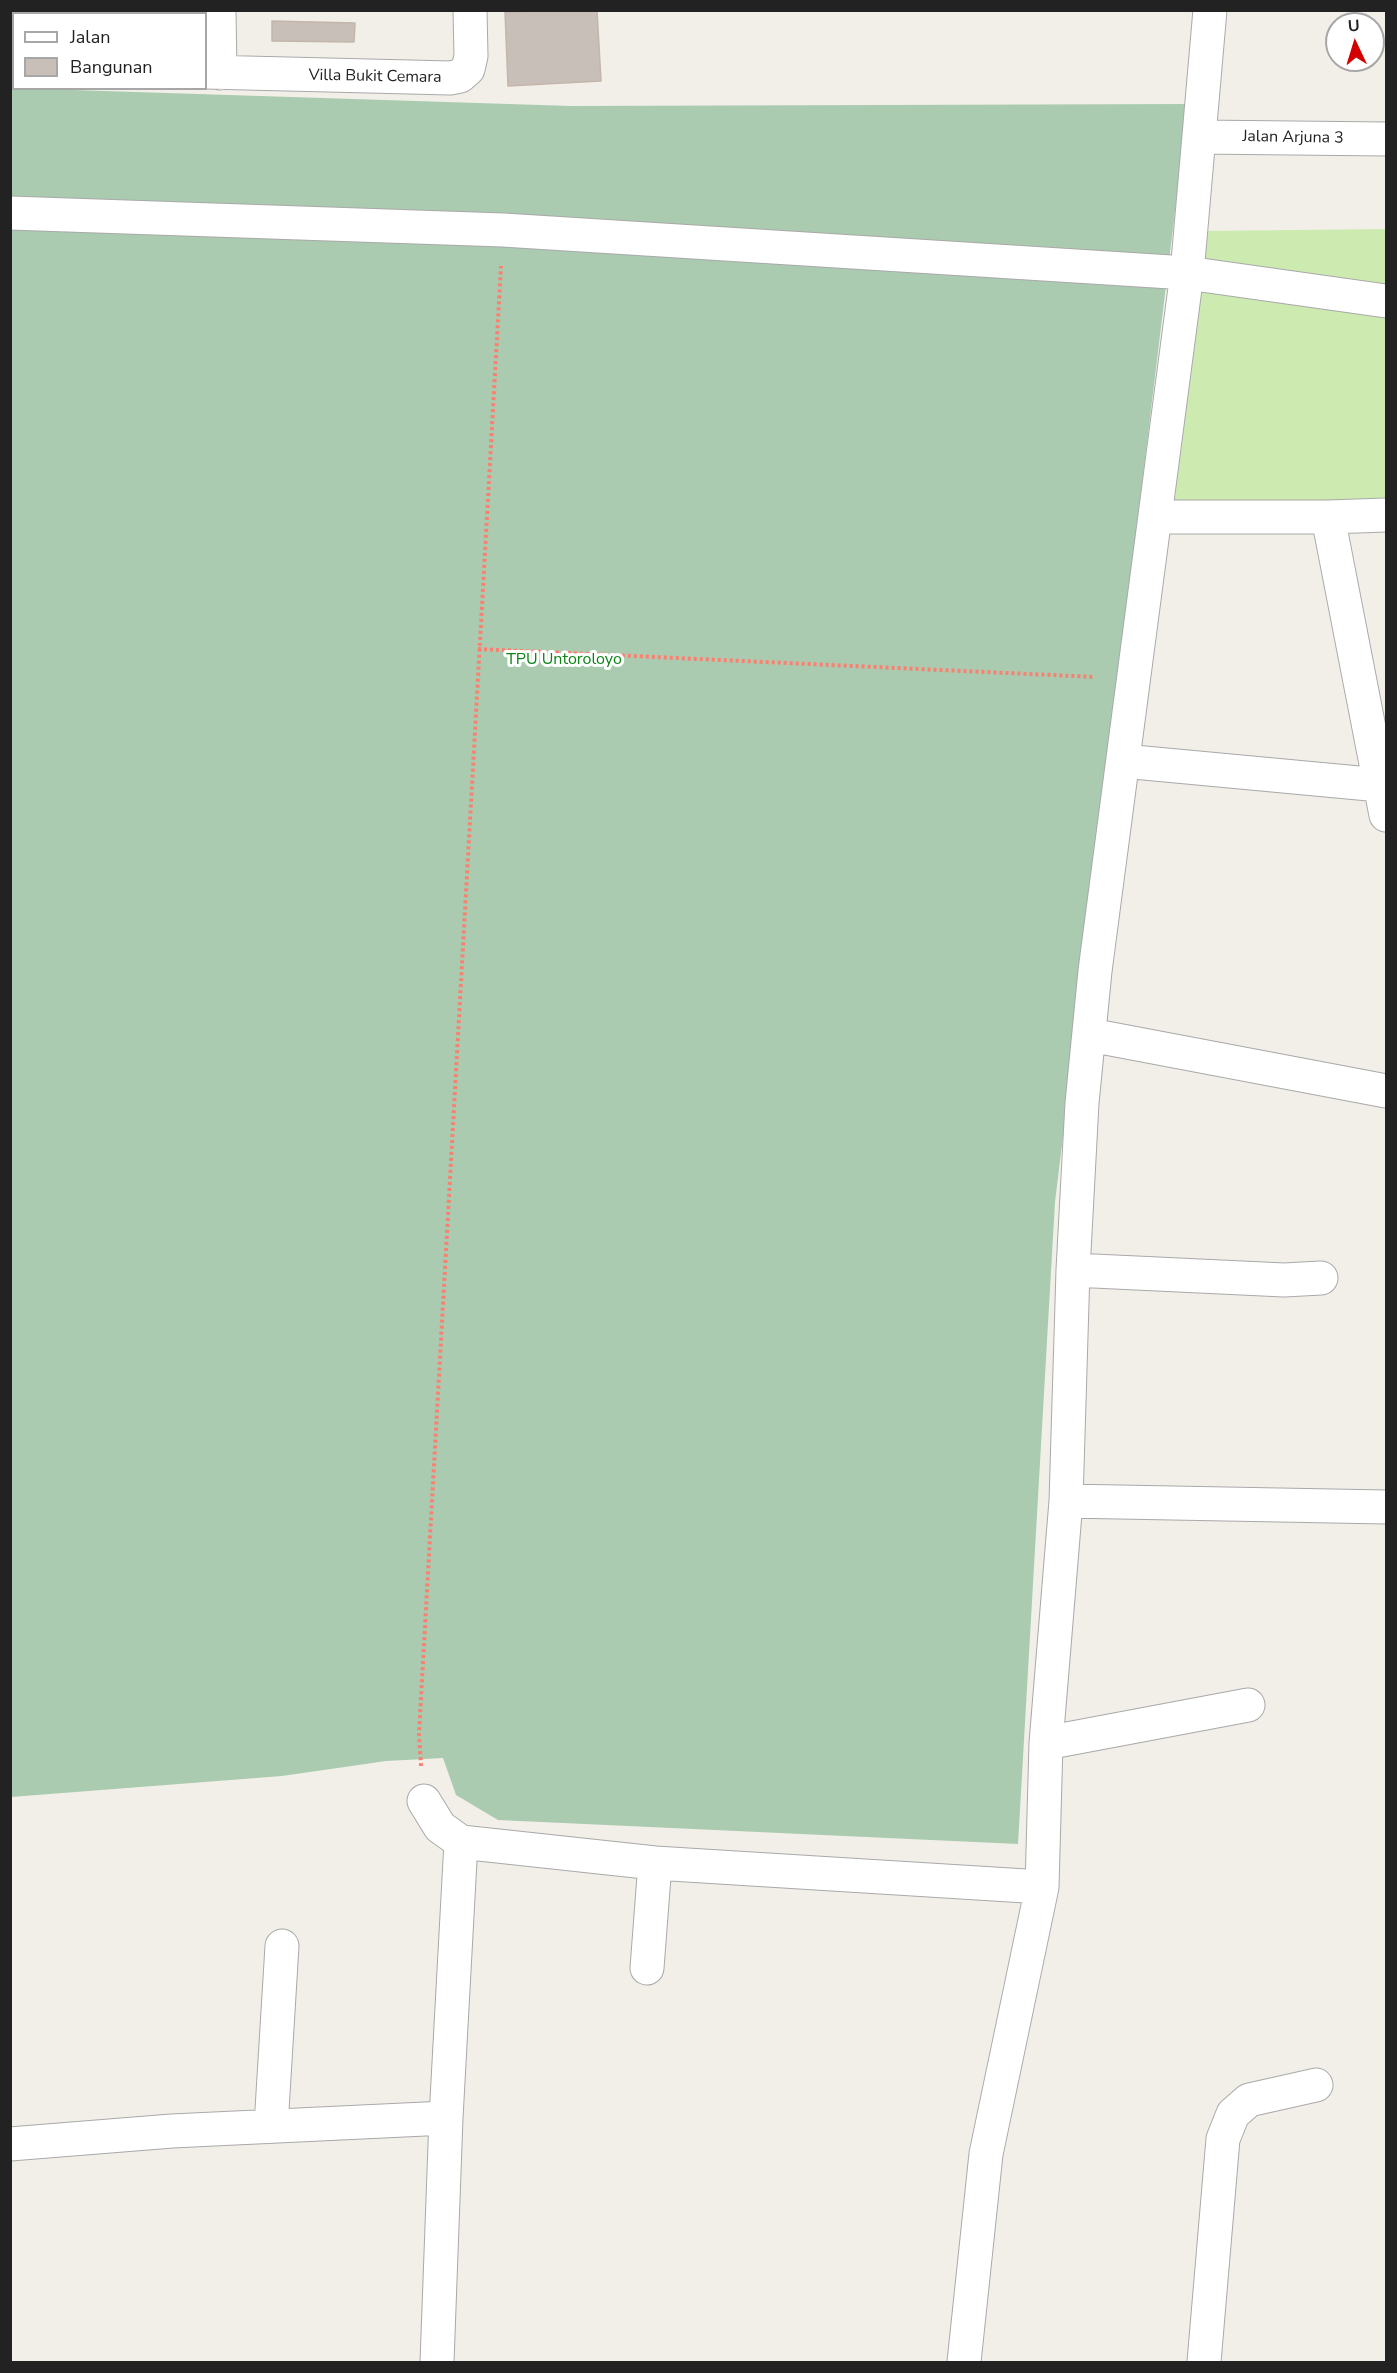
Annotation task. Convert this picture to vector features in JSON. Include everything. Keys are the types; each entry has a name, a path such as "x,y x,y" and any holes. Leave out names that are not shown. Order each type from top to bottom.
{"street":[{"path":"213,72 219,10"},
{"name":"Villa Bukit Cemara","path":"213,72 450,78 460,76 468,69 471,56 470,10"},
{"path":"964,2362 986,2154 1042,1887 1046,1743 1066,1501 1073,1270 1082,1103 1095,971 1187,273 1210,10"},
{"name":"Jalan Arjuna 3","path":"1199,137 1386,139"},
{"path":"10,213 503,230 1187,273 1386,301"},
{"path":"1156,517 1328,518 1386,515"},
{"path":"1123,761 1383,800 1328,518"},
{"path":"1090,1035 1386,1091"},
{"path":"1073,1270 1284,1280 1321,1278"},
{"path":"1066,1501 1386,1507"},
{"path":"1046,1743 1248,1706"},
{"path":"424,1801 440,1827 461,1842 655,1863 1042,1887"},
{"path":"437,2362 446,2118 461,1842"},
{"path":"647,1968 655,1863"},
{"path":"271,2126 282,1946"},
{"path":"1204,2362 1223,2139 1233,2114 1249,2100 1316,2085"},
{"path":"10,2144 172,2131 446,2118"}],"path":[{"path":"424,1801 419,1734 503,230"},
{"path":"478,649 1134,679"}],"green space":[{"name":"TPU Untoroloyo","path":"11,88 12,90 571,106 1188,104 1055,1202 1018,1844 498,1820 456,1795 443,1758 386,1761 282,1776 11,1797"},
{"path":"1386,229 1386,501 1171,508 1202,231"}],"building":[{"path":"597,10 601,81 508,86 505,12"},
{"path":"272,21 355,23 354,42 272,41"}]}
